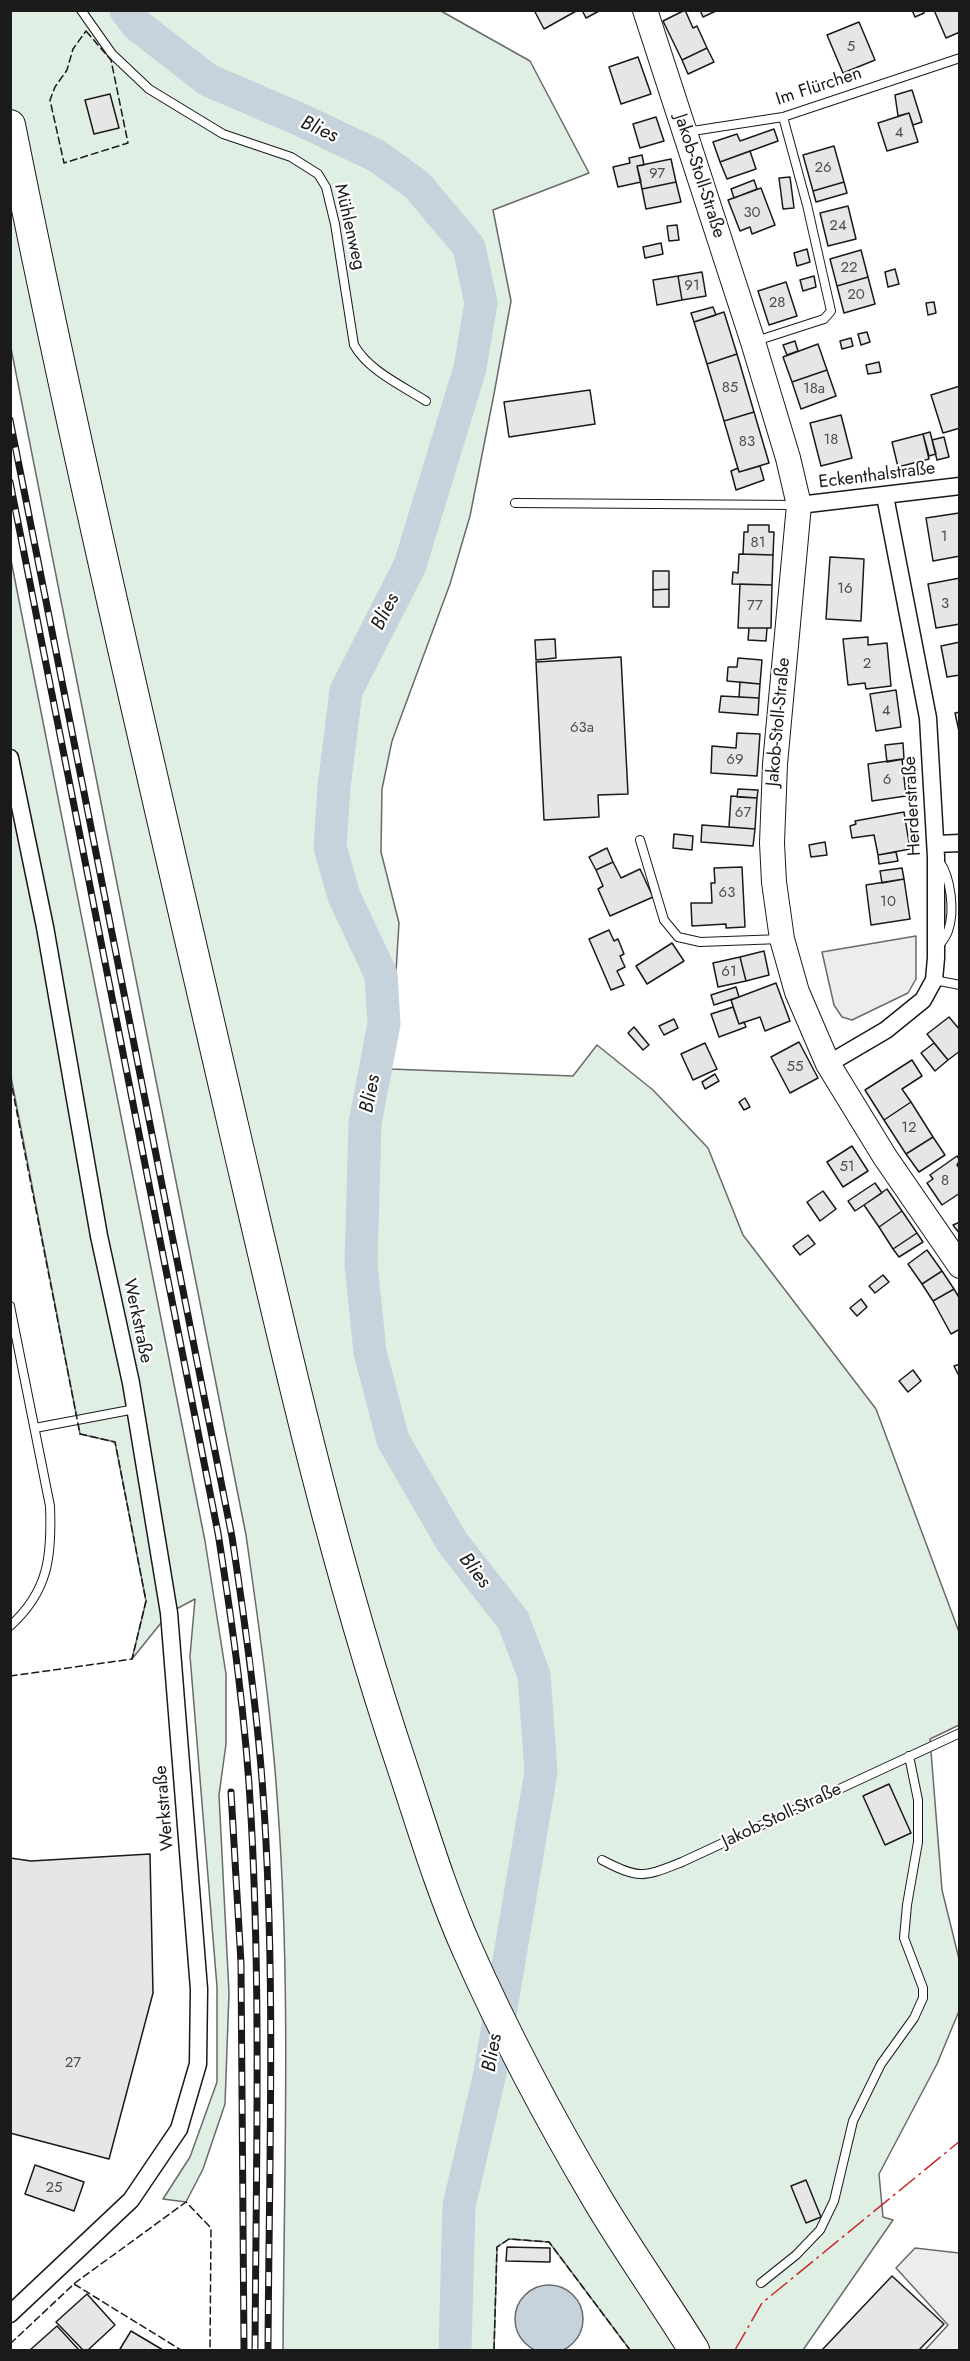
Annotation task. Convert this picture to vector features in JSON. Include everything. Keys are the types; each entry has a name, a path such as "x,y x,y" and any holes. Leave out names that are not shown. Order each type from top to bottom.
{"highway":[{"path":"10,125 142,730 308,1440 343,1575 386,1718 420,1821 467,1949 559,2132 601,2205 694,2350"},
{"path":"643,2271 687,2331 705,2350"}],"main road":[{"name":"Jakob-Stoll-Straße","path":"645,10 753,342 788,458 799,505 774,775 772,843 774,882 782,939 797,992 828,1064 885,1157 960,1266"}],"street":[{"name":"Eckenthalstraße","path":"799,505 960,486"},
{"name":"Herderstraße","path":"885,496 928,718 936,851 934,980"},
{"name":"Werkstraße","path":"10,758 45,927 99,1236 135,1409 169,1613 199,1989 198,2064 179,2129 130,2200 10,2314"},
{"path":"936,851 960,843"},
{"path":"828,1064 886,1029 922,1000 934,980"}],"lane":[{"name":"Mühlenweg","path":"81,10 112,54 149,89 223,134 291,157 318,174 326,188 335,224 354,345 361,356 378,370 426,401"},
{"name":"Im Flürchen","path":"685,132 783,117 960,58"},
{"path":"753,342 824,319 831,311 807,205 783,117"},
{"path":"515,503 799,505"},
{"path":"640,840 664,920 678,937 700,942 782,939"},
{"path":"934,980 960,985"},
{"path":"10,1306 50,1506 51,1537 49,1565 40,1589 26,1612 10,1626"},
{"path":"35,1428 135,1409"},
{"name":"Jakob-Stoll-Straße","path":"602,1860 634,1875 652,1874 960,1733"},
{"path":"761,2283 796,2255 820,2230 834,2201 853,2121 881,2064 914,2018 923,1998 923,1988 904,1938 918,1842 918,1800 909,1756"}],"green space":[{"path":"10,11 441,11 530,61 589,173 493,210 511,301 494,394 470,516 450,584 392,741 382,789 381,852 399,923 390,1069 573,1076 597,1045 653,1090 708,1148 743,1235 876,1409 959,1632 959,1725 930,1739 942,1890 959,1959 959,2011 937,2064 879,2174 883,2217 893,2220 803,2350 630,2350 549,2242 509,2239 497,2247 494,2350 283,2350 286,2012 282,1877 269,1706 246,1535 11,348"},
{"path":"10,555 205,1541 226,1674 226,1744 219,1795 229,1993 225,2104 203,2169 186,2202 163,2199 190,2157 217,2082 217,1987 190,1656 195,1599 169,1613 132,1659 146,1601 115,1442 80,1434 11,1077"}],"shaded area":[{"path":"916,936 916,979 908,993 852,1020 842,1017 834,1005 822,952"},
{"path":"915,2248 959,2253 959,2350 925,2350 948,2325 896,2268"},
{"path":"549,2285 562,2288 573,2295 580,2306 583,2319 580,2332 573,2343 562,2350 549,2353 536,2350 525,2343 518,2332 515,2319 518,2306 525,2295 536,2288"}],"building":[{"path":"534,10 578,10 544,29"},
{"path":"582,10 601,10 586,18"},
{"path":"685,10 693,28 697,26 707,48 682,60 663,21"},
{"path":"700,10 718,10 703,17"},
{"path":"912,10 923,10 924,13 915,17"},
{"path":"934,10 960,10 960,32 946,38"},
{"path":"859,22 875,60 843,73 827,35"},
{"path":"707,48 714,62 688,74 682,60"},
{"path":"638,57 651,94 621,104 609,67"},
{"path":"912,90 922,122 913,125 909,113 898,116 895,95"},
{"path":"110,94 119,128 94,134 85,100"},
{"path":"909,113 918,142 887,151 878,123"},
{"path":"656,117 664,141 640,148 633,124"},
{"path":"774,129 778,141 720,162 713,142 737,134 740,141"},
{"path":"834,146 844,182 813,191 803,155"},
{"path":"750,151 756,169 727,179 720,162"},
{"path":"642,155 644,165 637,166 641,182 618,187 613,167 630,163 629,158"},
{"path":"671,159 676,182 642,189 637,166"},
{"path":"790,177 794,208 783,209 779,178"},
{"path":"754,180 757,189 734,198 731,189"},
{"path":"676,182 681,202 646,209 642,189"},
{"path":"844,182 847,193 816,202 813,191"},
{"path":"761,188 775,225 752,234 750,227 740,231 728,200"},
{"path":"848,206 856,239 828,246 820,213"},
{"path":"677,225 679,240 669,241 667,226"},
{"path":"661,243 663,254 645,258 643,247"},
{"path":"807,249 810,262 797,266 794,253"},
{"path":"861,250 868,277 837,286 830,259"},
{"path":"895,269 899,284 888,287 885,272"},
{"path":"702,272 706,296 682,300 678,276"},
{"path":"678,276 682,300 657,305 653,280"},
{"path":"814,276 816,287 803,291 800,280"},
{"path":"868,277 875,304 844,313 837,286"},
{"path":"786,282 797,316 769,325 758,291"},
{"path":"934,302 936,313 928,315 926,303"},
{"path":"713,307 716,315 694,322 691,313"},
{"path":"724,312 737,354 707,364 694,322"},
{"path":"867,332 870,342 861,345 858,334"},
{"path":"851,338 853,346 842,349 840,341"},
{"path":"795,341 798,351 787,355 783,345"},
{"path":"818,344 827,370 792,382 783,357"},
{"path":"737,354 754,412 724,421 707,364"},
{"path":"879,362 881,372 868,374 866,365"},
{"path":"827,370 836,396 801,409 792,382"},
{"path":"960,386 960,428 943,433 931,395"},
{"path":"590,390 595,424 509,437 504,402"},
{"path":"754,412 769,463 739,472 724,421"},
{"path":"841,415 852,458 821,466 810,423"},
{"path":"930,432 936,454 929,456 923,434"},
{"path":"923,434 929,459 898,467 892,442"},
{"path":"944,437 949,457 937,460 932,440"},
{"path":"760,466 764,480 736,490 731,471 738,468 739,472"},
{"path":"959,513 960,556 933,561 926,518"},
{"path":"748,525 769,525 769,532 774,532 773,555 743,554 744,532 748,532"},
{"path":"739,554 773,555 772,585 732,584 733,572 738,573"},
{"path":"830,557 864,559 861,621 826,619"},
{"path":"653,571 669,571 669,589 653,590"},
{"path":"960,578 960,624 936,628 928,584"},
{"path":"740,584 772,585 771,628 738,628"},
{"path":"669,589 669,607 653,607 653,590"},
{"path":"749,628 767,628 766,641 748,640"},
{"path":"868,637 868,645 887,643 891,686 866,689 865,683 848,685 843,639"},
{"path":"555,639 556,658 536,660 535,640"},
{"path":"960,642 960,675 947,677 941,646"},
{"path":"621,657 628,794 598,795 599,817 544,820 536,662"},
{"path":"738,658 762,660 760,684 727,681 728,667 737,667"},
{"path":"740,682 760,684 759,698 739,697"},
{"path":"896,690 901,727 876,731 870,694"},
{"path":"721,696 759,698 758,715 719,712"},
{"path":"960,712 960,736 955,713"},
{"path":"737,733 760,734 757,776 711,773 712,746 736,748"},
{"path":"903,743 904,759 887,762 885,745"},
{"path":"902,759 906,796 872,801 868,764"},
{"path":"738,789 758,790 757,798 737,797"},
{"path":"731,796 757,798 755,829 729,827"},
{"path":"904,812 910,849 878,855 874,835 852,838 850,826 856,824 855,821"},
{"path":"702,825 755,829 753,846 701,842"},
{"path":"674,834 693,836 692,850 673,848"},
{"path":"825,842 827,855 811,857 809,845"},
{"path":"607,848 613,862 596,870 589,857"},
{"path":"896,852 898,861 879,864 878,855"},
{"path":"613,862 621,878 640,869 653,897 610,916 598,889 603,886 596,870"},
{"path":"742,867 745,927 726,928 726,924 692,926 691,903 712,903 711,883 715,883 714,868"},
{"path":"902,868 904,879 882,883 880,871"},
{"path":"904,879 910,919 871,925 866,885"},
{"path":"609,930 614,941 618,939 624,954 620,956 625,967 617,971 624,985 611,990 589,939"},
{"path":"672,943 684,961 647,984 636,966"},
{"path":"764,951 769,975 746,981 740,957"},
{"path":"740,957 746,981 718,987 713,963"},
{"path":"776,983 790,1021 765,1031 760,1017 739,1024 731,1000"},
{"path":"736,987 739,997 714,1005 711,995"},
{"path":"733,1007 739,1024 744,1022 746,1027 719,1037 711,1014"},
{"path":"949,1017 960,1030 960,1051 948,1060 927,1034"},
{"path":"674,1019 678,1028 664,1035 659,1026"},
{"path":"634,1027 649,1045 643,1050 628,1033"},
{"path":"799,1042 818,1078 790,1093 771,1057"},
{"path":"705,1043 717,1069 693,1080 681,1054"},
{"path":"934,1043 948,1060 935,1071 921,1053"},
{"path":"912,1060 922,1076 902,1089 911,1102 884,1120 865,1090"},
{"path":"715,1074 719,1081 705,1089 702,1082"},
{"path":"745,1098 750,1107 744,1110 739,1102"},
{"path":"911,1102 933,1137 906,1154 884,1120"},
{"path":"933,1137 945,1155 919,1172 906,1154"},
{"path":"852,1146 868,1171 843,1187 827,1162"},
{"path":"957,1156 960,1160 957,1165 960,1169 960,1193 942,1205 927,1183 933,1179 930,1175"},
{"path":"875,1183 882,1193 855,1211 848,1201"},
{"path":"887,1189 902,1211 879,1227 864,1205"},
{"path":"823,1191 836,1209 820,1221 807,1202"},
{"path":"902,1211 917,1233 893,1249 879,1227"},
{"path":"960,1222 960,1234 953,1225"},
{"path":"917,1233 923,1242 899,1257 893,1249"},
{"path":"808,1235 815,1244 800,1255 793,1246"},
{"path":"927,1250 942,1271 922,1284 908,1264"},
{"path":"942,1271 954,1289 933,1301 922,1284"},
{"path":"883,1275 889,1282 875,1293 869,1286"},
{"path":"954,1289 960,1299 960,1329 951,1334 933,1301"},
{"path":"861,1299 867,1307 857,1316 850,1308"},
{"path":"960,1364 960,1378 954,1366"},
{"path":"913,1370 921,1381 908,1392 899,1381"},
{"path":"889,1784 911,1833 885,1845 863,1796"},
{"path":"150,1854 153,1993 109,2159 10,2133 10,1858 31,1861"},
{"path":"35,2165 84,2182 74,2211 25,2194"},
{"path":"806,2180 821,2217 806,2223 791,2186"},
{"path":"507,2247 550,2248 550,2262 506,2261"},
{"path":"892,2276 944,2324 919,2350 822,2350"},
{"path":"87,2294 115,2325 88,2350 83,2350 56,2322"},
{"path":"57,2326 79,2350 30,2350"},
{"path":"131,2331 163,2350 120,2349"}],"waterway":[{"name":"Blies","path":"126,10 137,25 208,80 377,156 417,185 469,247 481,303 470,368 410,565 346,691 334,787 330,847 344,896 381,975 384,1024 365,1123 361,1264 370,1352 393,1440 452,1542 513,1620 534,1675 541,1772 490,2073 459,2206 455,2350"}],"railway":[{"path":"10,420 232,1537 246,1633 263,1793 267,1862 271,2002 268,2350"},
{"path":"10,482 218,1533 234,1639 246,1745 256,1950 255,2350"},
{"path":"231,1792 241,1963 244,2350"}],"fence":[{"path":"86,31 111,60 128,143 64,163 50,100 55,87 67,70 73,49 86,31"},
{"path":"10,1077 80,1434 115,1442 146,1601 132,1659 10,1676"},
{"path":"10,2344 75,2283 186,2202 211,2228 210,2350"},
{"path":"494,2350 497,2247 509,2239 549,2242 630,2350"},
{"path":"74,2284 181,2350"}],"power":[{"path":"735,2350 762,2303 960,2141"}]}
